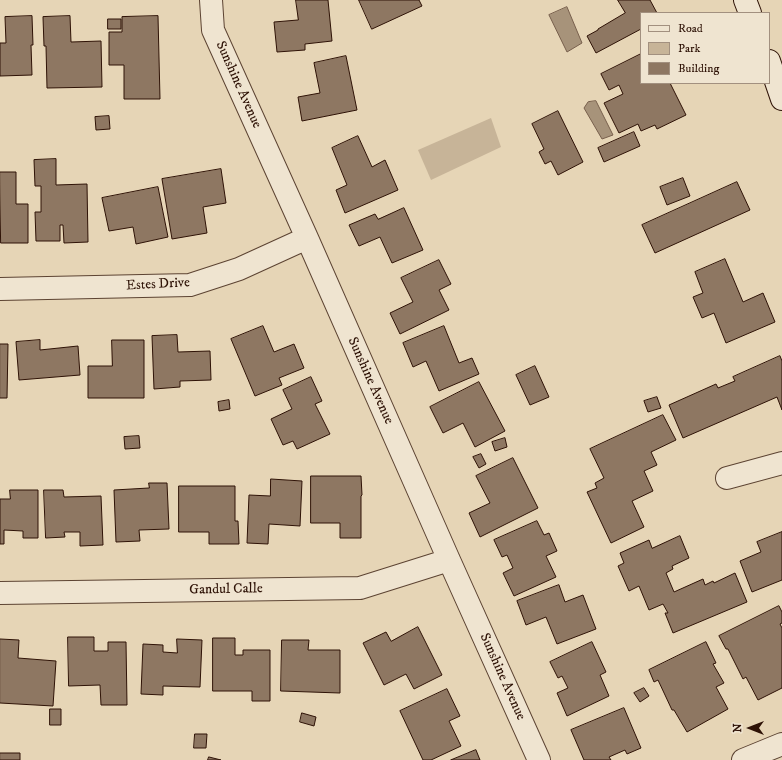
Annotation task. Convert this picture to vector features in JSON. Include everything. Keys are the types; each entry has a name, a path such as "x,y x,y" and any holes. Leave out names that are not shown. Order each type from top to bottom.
{"street":[{"name":"Sunshine Avenue","path":"211,0 213,30 539,760"},
{"path":"745,0 750,12"},
{"path":"770,64 782,99"},
{"name":"Estes Drive","path":"0,290 190,285 239,269 307,238"},
{"path":"727,478 782,463"},
{"name":"Gandul Calle","path":"0,593 360,588 449,560"},
{"path":"743,760 782,744"}],"green space":[{"path":"491,118 501,147 431,180 418,150"}],"shaded area":[{"path":"567,7 582,43 567,52 549,15"},
{"path":"596,101 613,135 602,139 584,108 588,102"}],"building":[{"path":"296,0 328,0 332,41 305,44 305,50 277,52 274,22 298,20"},
{"path":"359,0 419,0 422,6 372,29"},
{"path":"618,0 650,0 656,12 640,12 640,30 596,53 587,36 625,13"},
{"path":"32,16 32,75 0,76 0,43 6,43 5,17"},
{"path":"70,16 71,42 101,41 102,87 47,88 46,46 44,46 43,17"},
{"path":"158,16 160,99 124,99 124,65 109,65 109,32 122,32 122,17"},
{"path":"108,19 121,19 121,29 108,29"},
{"path":"640,54 640,84 670,84 686,115 657,129 655,125 641,131 638,124 619,133 604,103 623,94 619,85 609,90 601,74"},
{"path":"346,56 357,110 302,121 298,97 320,93 314,63"},
{"path":"558,111 583,162 558,175 551,161 545,164 539,152 544,149 532,124"},
{"path":"109,116 110,129 96,130 95,117"},
{"path":"634,132 640,146 604,162 598,148"},
{"path":"358,136 372,167 385,160 398,190 345,213 336,190 347,185 332,148"},
{"path":"56,159 56,185 87,184 88,242 64,243 63,225 60,225 60,241 36,241 35,212 41,212 41,186 35,186 34,160"},
{"path":"221,169 226,203 203,207 207,233 172,239 162,179"},
{"path":"0,172 16,172 16,204 28,204 28,243 1,243"},
{"path":"683,178 690,196 667,205 660,187"},
{"path":"737,182 750,210 655,253 642,225"},
{"path":"158,187 168,237 136,244 133,227 109,231 102,198"},
{"path":"404,208 423,250 392,263 380,237 359,246 349,225 375,214 378,219"},
{"path":"725,259 743,302 763,293 775,322 726,343 714,313 702,318 693,297 703,293 695,272"},
{"path":"439,260 451,284 439,290 449,310 400,334 390,313 413,302 401,278"},
{"path":"263,326 274,352 294,344 304,368 279,378 282,385 255,396 231,339"},
{"path":"444,326 459,363 472,358 479,374 439,391 426,361 413,367 403,343"},
{"path":"177,335 178,352 210,351 211,380 180,381 180,387 154,389 152,336"},
{"path":"40,340 40,350 78,346 80,375 19,380 16,342"},
{"path":"112,340 144,340 144,398 88,398 88,366 112,366"},
{"path":"0,344 8,344 7,398 0,398"},
{"path":"780,356 782,361 782,410 777,397 683,438 669,405 716,384 718,388 735,381 733,377"},
{"path":"535,366 549,397 530,405 516,375"},
{"path":"311,377 322,401 315,404 330,434 297,449 293,441 283,445 271,419 292,409 283,390"},
{"path":"479,382 505,431 475,447 463,423 443,433 430,407"},
{"path":"657,397 661,408 648,412 644,401"},
{"path":"229,400 230,409 219,411 218,402"},
{"path":"663,415 676,440 651,452 657,465 644,471 653,491 632,501 644,527 611,543 587,492 597,488 595,483 604,478 590,449"},
{"path":"139,436 140,448 125,449 124,437"},
{"path":"505,438 507,447 495,451 492,442"},
{"path":"481,454 486,464 479,468 473,457"},
{"path":"513,458 538,508 480,537 469,513 490,503 476,476"},
{"path":"311,476 361,476 361,538 340,538 340,523 311,523"},
{"path":"271,479 302,481 300,526 269,524 268,544 247,543 249,495 270,496"},
{"path":"149,483 167,483 169,529 139,530 140,541 116,542 114,490 149,488"},
{"path":"179,486 235,486 235,521 238,521 239,544 209,544 209,532 179,532"},
{"path":"10,490 38,490 38,538 23,538 23,531 4,530 4,544 0,544 0,499 10,499"},
{"path":"44,490 63,490 64,497 101,496 103,545 80,546 80,532 64,532 65,537 46,538"},
{"path":"537,521 544,535 549,533 557,551 546,556 556,577 514,596 503,573 513,568 507,555 502,557 494,540"},
{"path":"782,532 782,580 752,592 740,561 761,552 757,542"},
{"path":"680,536 689,558 672,566 673,569 666,573 674,592 703,579 705,585 713,581 714,583 735,573 747,602 673,633 665,613 668,613 663,604 649,610 639,586 629,591 618,566 624,563 620,553 649,540 652,548"},
{"path":"559,585 565,602 583,595 596,629 557,644 546,617 526,625 517,601"},
{"path":"779,606 782,612 782,623 780,624 782,628 782,688 758,700 746,677 743,679 728,649 726,649 719,636"},
{"path":"418,627 442,675 414,689 406,674 384,685 363,643 386,632 391,641"},
{"path":"68,637 94,637 94,651 108,651 108,642 126,642 127,705 101,705 100,685 69,686"},
{"path":"213,638 235,638 235,655 243,655 243,650 270,650 270,701 252,701 252,691 213,691"},
{"path":"0,639 19,640 18,658 56,661 53,706 0,703"},
{"path":"177,639 202,640 200,687 163,686 163,695 141,694 143,644 163,645 163,652 177,653"},
{"path":"282,640 309,640 308,650 340,650 340,693 281,691"},
{"path":"592,642 606,672 600,675 609,696 567,716 557,693 568,688 562,676 558,678 550,662"},
{"path":"706,642 716,663 713,664 724,683 716,687 728,709 687,732 674,710 672,710 658,680 654,682 649,670"},
{"path":"644,688 649,696 640,702 634,693"},
{"path":"447,689 460,716 449,721 461,746 431,760 423,760 400,711"},
{"path":"624,708 641,748 627,754 625,750 609,757 611,760 584,760 571,730"},
{"path":"50,709 61,709 61,725 50,725"},
{"path":"302,713 316,717 314,726 300,722"},
{"path":"195,734 207,734 206,748 194,748"},
{"path":"476,750 480,760 451,760"},
{"path":"0,753 20,753 20,760 0,760"},
{"path":"209,757 221,760 208,760"}]}
